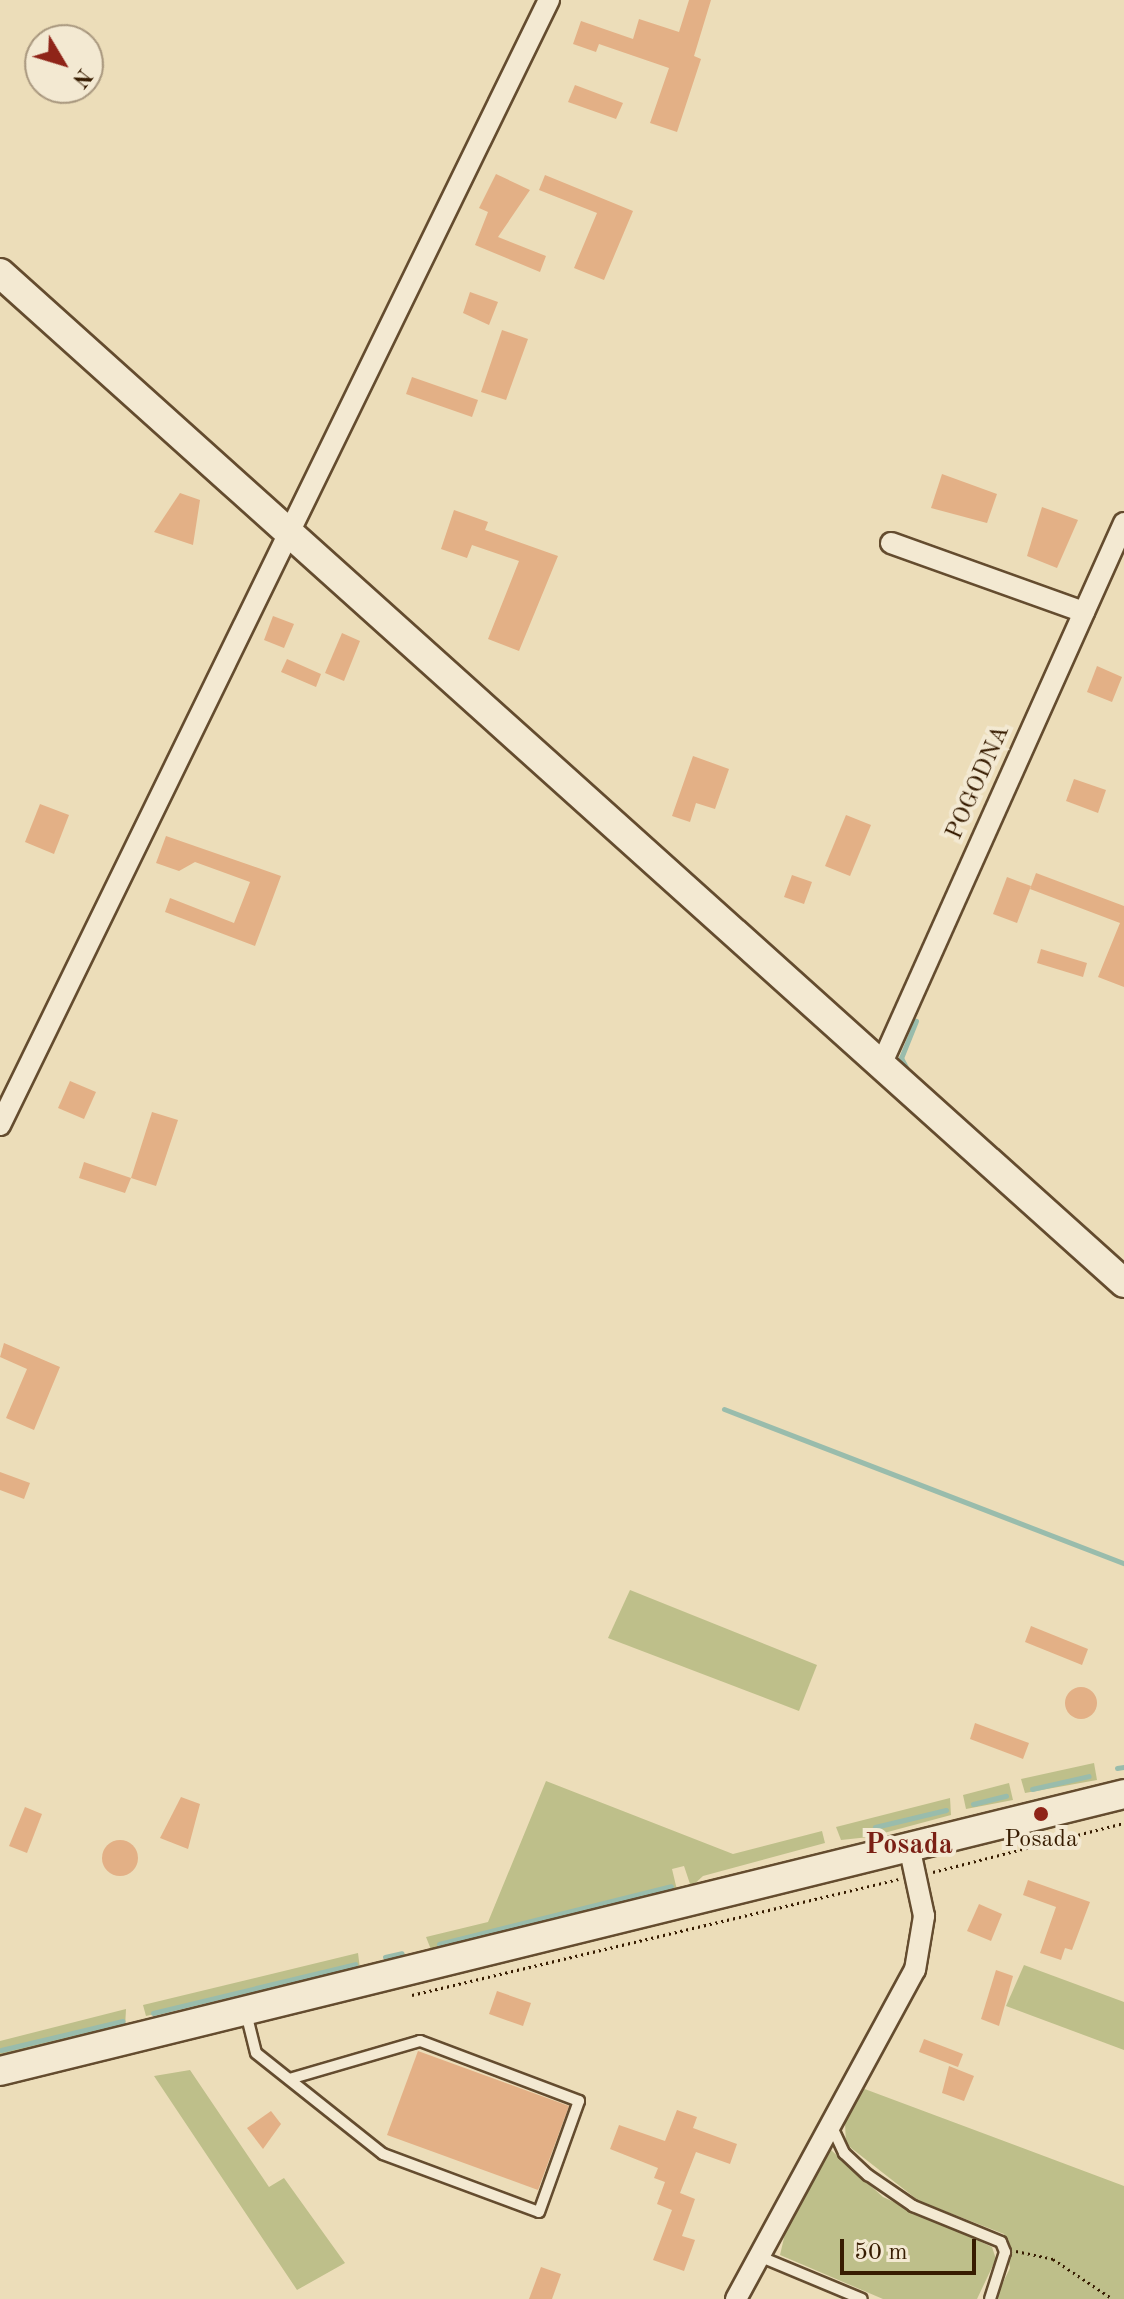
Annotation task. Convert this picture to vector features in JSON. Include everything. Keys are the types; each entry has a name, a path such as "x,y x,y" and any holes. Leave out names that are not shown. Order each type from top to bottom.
{"street":[{"path":"0,1125 549,0"},
{"path":"0,273 1124,1283"},
{"name":"POGODNA","path":"881,1065 1124,523"},
{"path":"891,543 1084,612"},
{"path":"0,2071 1124,1794"},
{"path":"736,2299 832,2127 921,1954 924,1916 909,1846"}],"lane":[{"path":"246,2011 256,2053 383,2154 539,2212 579,2101 420,2041 289,2079"},
{"path":"832,2127 844,2153 868,2175 913,2206 1001,2242 1005,2252 990,2299"},
{"path":"761,2257 862,2299"}],"path":[{"path":"932,1873 1124,1823"},
{"path":"403,1997 899,1879"},
{"path":"1005,2252 1045,2255 1113,2299"}],"green space":[{"path":"630,1590 817,1665 799,1711 608,1638"},
{"path":"1094,1763 1097,1780 1025,1793 1021,1779"},
{"path":"546,1781 733,1854 822,1831 825,1843 703,1876 691,1887 684,1866 672,1869 677,1890 432,1952 426,1937 488,1922"},
{"path":"1009,1783 1013,1800 966,1809 963,1795"},
{"path":"950,1798 951,1815 869,1837 841,1840 836,1827"},
{"path":"358,1953 360,1969 146,2016 143,2005"},
{"path":"1024,1965 1124,2002 1124,2050 1006,2006"},
{"path":"126,2009 125,2028 0,2057 0,2041"},
{"path":"190,2070 269,2187 284,2178 345,2263 297,2290 154,2076"},
{"path":"862,2088 1124,2186 1124,2299 995,2299 1010,2268 1004,2234 919,2201 846,2144 845,2123"},
{"path":"831,2150 883,2197 992,2247 996,2259 977,2299 883,2299 780,2255 787,2225"}],"building":[{"path":"689,0 711,0 694,56 701,59 677,132 650,123 669,68 599,44 596,52 573,44 581,21 633,39 639,19 679,32"},
{"path":"575,85 623,103 616,119 568,102"},
{"path":"496,174 530,190 498,237 546,256 540,272 475,245 488,212 479,208"},
{"path":"545,175 633,211 604,280 574,268 597,213 539,190"},
{"path":"470,292 498,302 489,325 463,313"},
{"path":"502,330 528,339 506,400 481,392"},
{"path":"412,377 478,400 472,417 406,394"},
{"path":"942,474 997,494 987,523 931,508"},
{"path":"180,493 200,500 193,545 154,532"},
{"path":"1042,507 1078,520 1057,568 1027,556"},
{"path":"454,510 488,522 485,530 558,556 519,651 488,639 519,561 472,545 467,558 441,549"},
{"path":"273,616 294,624 284,648 264,640"},
{"path":"342,633 360,641 344,681 325,673"},
{"path":"287,659 321,674 316,687 281,672"},
{"path":"1097,666 1122,677 1112,702 1087,692"},
{"path":"693,756 729,769 715,809 696,803 690,822 672,816"},
{"path":"1074,779 1106,790 1098,813 1066,801"},
{"path":"40,804 69,815 54,854 25,842"},
{"path":"846,815 871,825 850,876 825,866"},
{"path":"166,836 281,876 255,946 165,912 170,898 234,923 250,882 195,862 179,871 156,863"},
{"path":"1036,873 1124,906 1124,987 1098,977 1120,923 1030,889"},
{"path":"792,875 812,882 804,904 784,897"},
{"path":"1007,877 1031,886 1017,923 993,914"},
{"path":"1041,949 1087,963 1083,977 1037,963"},
{"path":"70,1081 96,1092 84,1119 58,1108"},
{"path":"152,1112 178,1120 156,1186 131,1178"},
{"path":"84,1162 131,1178 125,1193 79,1178"},
{"path":"4,1343 60,1367 34,1430 6,1418 27,1369 0,1357"},
{"path":"0,1472 30,1483 24,1499 0,1490"},
{"path":"1031,1626 1088,1649 1082,1665 1025,1642"},
{"path":"1081,1687 1092,1692 1097,1703 1092,1714 1081,1719 1070,1714 1065,1703 1070,1692"},
{"path":"975,1723 1029,1743 1023,1759 970,1739"},
{"path":"181,1797 200,1804 188,1849 160,1838"},
{"path":"25,1807 42,1814 27,1853 9,1846"},
{"path":"120,1840 133,1845 138,1858 133,1871 120,1876 107,1871 102,1858 107,1845"},
{"path":"1028,1880 1090,1902 1072,1950 1065,1948 1061,1960 1040,1953 1056,1907 1023,1895"},
{"path":"979,1904 1002,1914 991,1941 967,1931"},
{"path":"996,1970 1013,1976 999,2026 981,2019"},
{"path":"497,1991 531,2003 523,2026 489,2014"},
{"path":"924,2039 963,2054 958,2067 919,2052"},
{"path":"418,2051 569,2106 538,2190 387,2135"},
{"path":"949,2066 974,2076 964,2101 942,2093"},
{"path":"677,2110 697,2117 693,2128 737,2144 730,2164 696,2152 680,2193 695,2199 682,2236 695,2240 684,2271 653,2260 672,2210 657,2204 665,2182 654,2178 658,2168 610,2149 619,2125 665,2141"},
{"path":"271,2111 281,2124 263,2149 247,2128"},
{"path":"541,2267 561,2274 552,2299 529,2299"}],"waterway":[{"path":"908,1071 901,1058 916,1021"},
{"path":"724,1409 1124,1563"},
{"path":"1117,1768 1124,1767"},
{"path":"1032,1789 1089,1776"},
{"path":"973,1804 1006,1796"},
{"path":"875,1827 946,1810"},
{"path":"439,1944 671,1886"},
{"path":"385,1957 402,1953"},
{"path":"153,2013 355,1964"},
{"path":"1,2050 123,2021"}],"place":[{"name":"Posada","path":"1041,1814"}],"district":[{"name":"Posada","path":"909,1846"}]}
